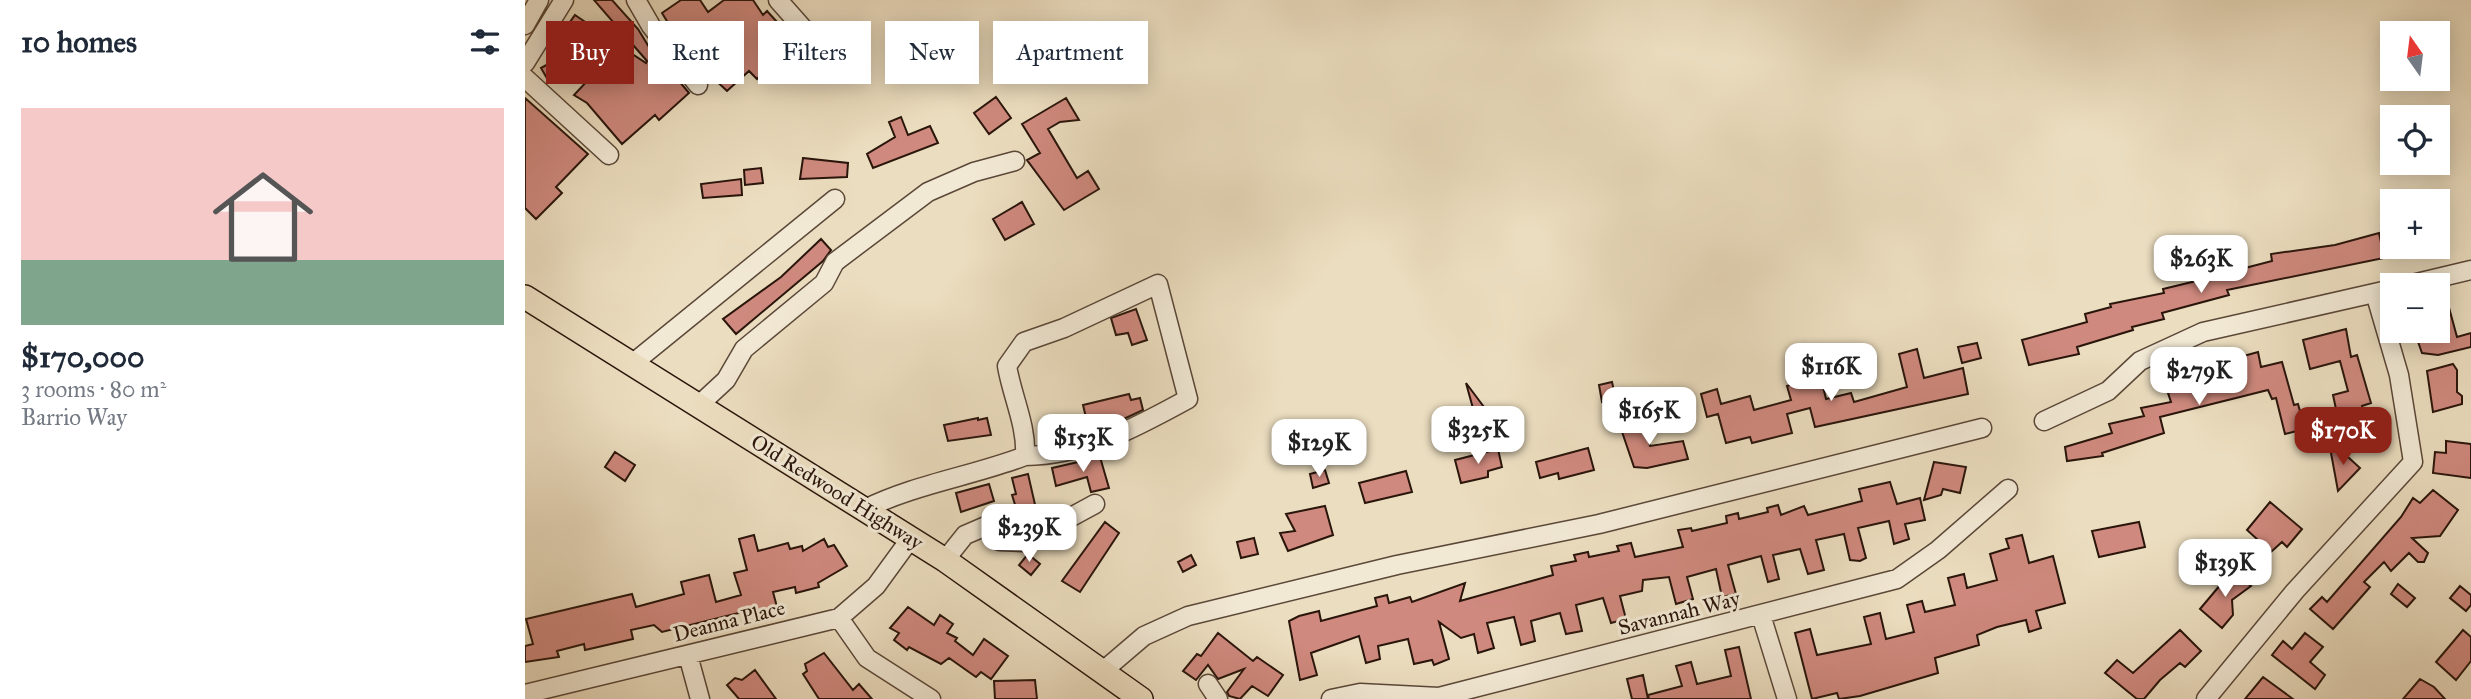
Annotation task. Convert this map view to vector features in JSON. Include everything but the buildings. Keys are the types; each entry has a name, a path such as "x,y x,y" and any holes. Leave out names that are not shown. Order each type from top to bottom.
{"main road":[{"name":"Old Redwood Highway","path":"525,297 945,560 1141,699"}],"street":[{"path":"525,26 539,0"},
{"path":"525,63 564,0"},
{"path":"636,0 650,26 698,85"},
{"path":"778,0 797,21"},
{"path":"525,78 609,155"},
{"path":"699,404 726,380 744,349 824,283 835,262 928,192 974,172 1015,161"},
{"path":"632,364 835,200"},
{"path":"2450,275 2471,270"},
{"path":"865,509 891,496 987,471 1025,456 1068,452 1108,441 1188,399 1158,284 1064,328 1024,342 1006,366 1014,403 1026,436 1025,456"},
{"path":"2044,421 2108,391 2140,361 2203,332 2380,292"},
{"path":"2206,699 2295,591 2413,462 2393,343"},
{"path":"1103,671 1144,636 1188,616 1397,565 1599,524 1982,428"},
{"name":"Savannah Way","path":"1331,699 1360,693 1439,697 1897,579 1938,551 2008,489"},
{"path":"945,560 965,535 993,523 1000,541 1025,542 1095,504"},
{"name":"Deanna Place","path":"525,694 839,618 876,586 911,538"},
{"path":"1761,615 1787,699"},
{"path":"839,618 867,658 931,699"},
{"path":"688,655 700,699"},
{"path":"1208,684 1218,699"}]}
